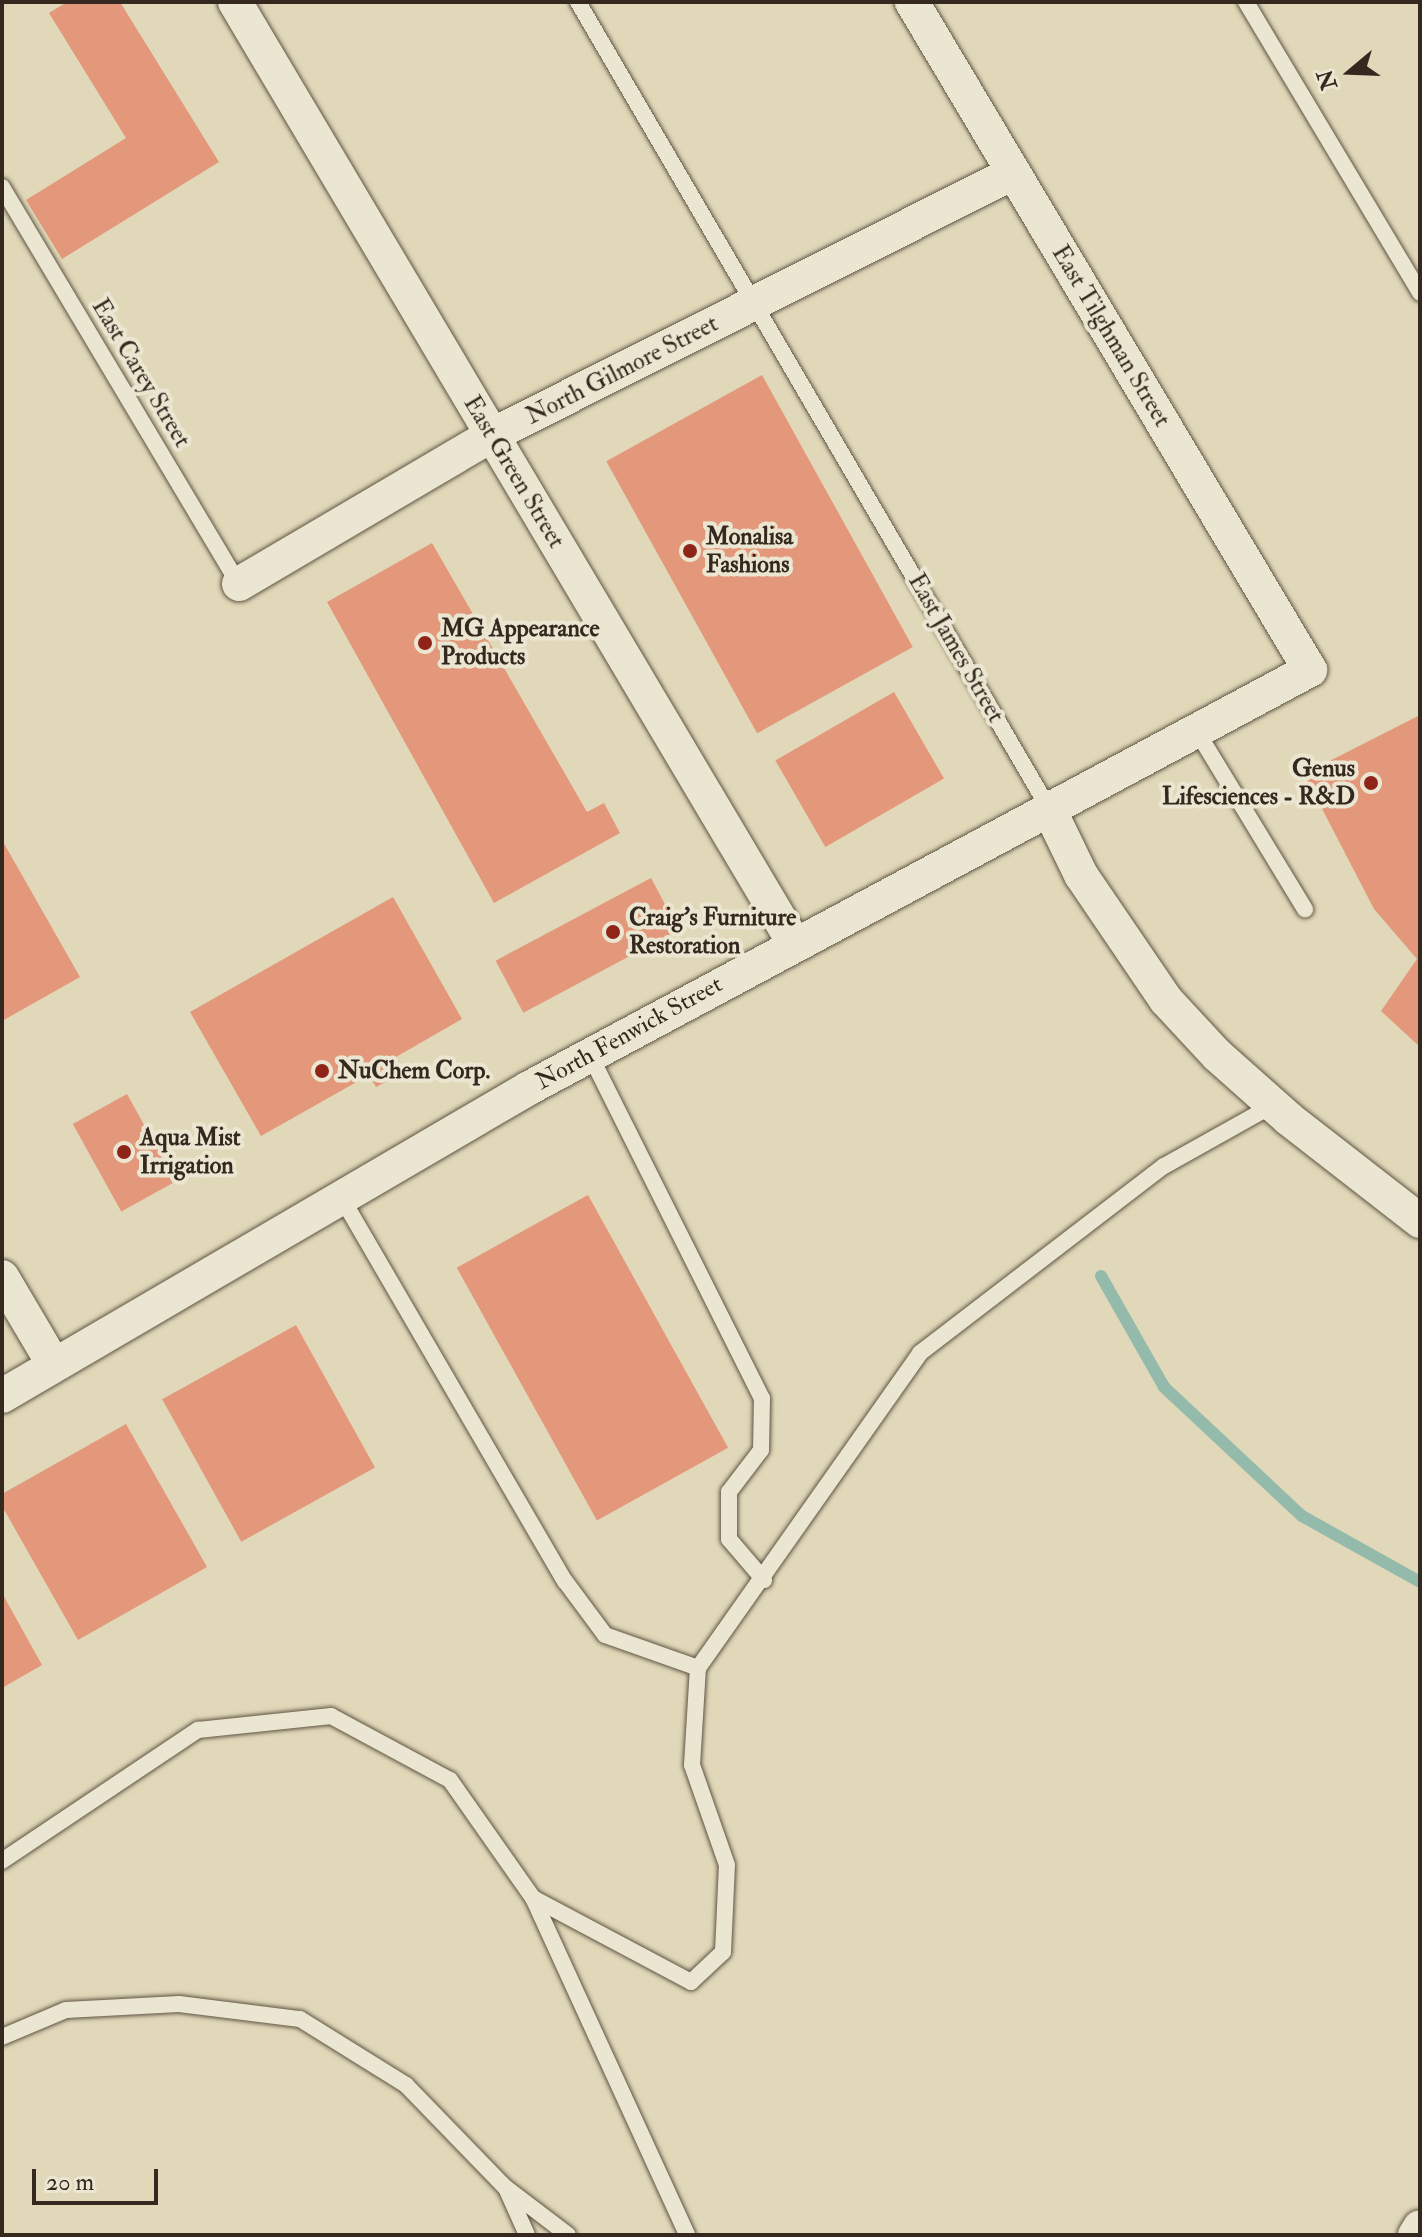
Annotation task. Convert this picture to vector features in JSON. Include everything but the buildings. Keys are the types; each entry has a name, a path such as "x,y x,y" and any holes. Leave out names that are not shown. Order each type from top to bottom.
{"street":[{"name":"East Green Street","path":"235,2 794,943"},
{"name":"East Tilghman Street","path":"912,2 1310,670"},
{"name":"North Gilmore Street","path":"239,584 492,435 1013,173"},
{"name":"North Fenwick Street","path":"2,1396 340,1195 590,1055 1048,807 1310,670"},
{"name":"East James Street","path":"1048,807 1081,875 1138,964 1217,1055 1273,1105 1420,1221"},
{"path":"2,1277 54,1365"},
{"path":"1415,2235 1420,2227"}],"lane":[{"name":"East James Street","path":"578,2 1048,807"},
{"path":"1246,2 1420,293"},
{"name":"East Carey Street","path":"2,187 239,584"},
{"path":"1196,730 1305,909"},
{"path":"590,1055 762,1398 761,1450 729,1492 729,1539 764,1580"},
{"path":"533,1898 691,1982 723,1952 727,1865 692,1765 698,1668 764,1580 920,1353 1164,1166 1273,1105"},
{"path":"340,1195 565,1581 605,1635 698,1668"},
{"path":"2,1861 198,1730 331,1716 450,1780 533,1898 687,2235"},
{"path":"2,2037 66,2010 179,2004 300,2019 406,2085 505,2187 568,2235"},
{"path":"505,2187 527,2235"}],"waterway":[{"path":"1101,1276 1164,1387 1302,1516 1420,1582"}],"place":[{"name":"Monalisa Fashions","path":"690,551"},
{"name":"MG Appearance Products","path":"425,643"},
{"name":"Genus Lifesciences - R&D","path":"1371,783"},
{"name":"Craig's Furniture Restoration","path":"613,932"},
{"name":"NuChem Corp.","path":"322,1071"},
{"name":"Aqua Mist Irrigation","path":"124,1152"}]}
